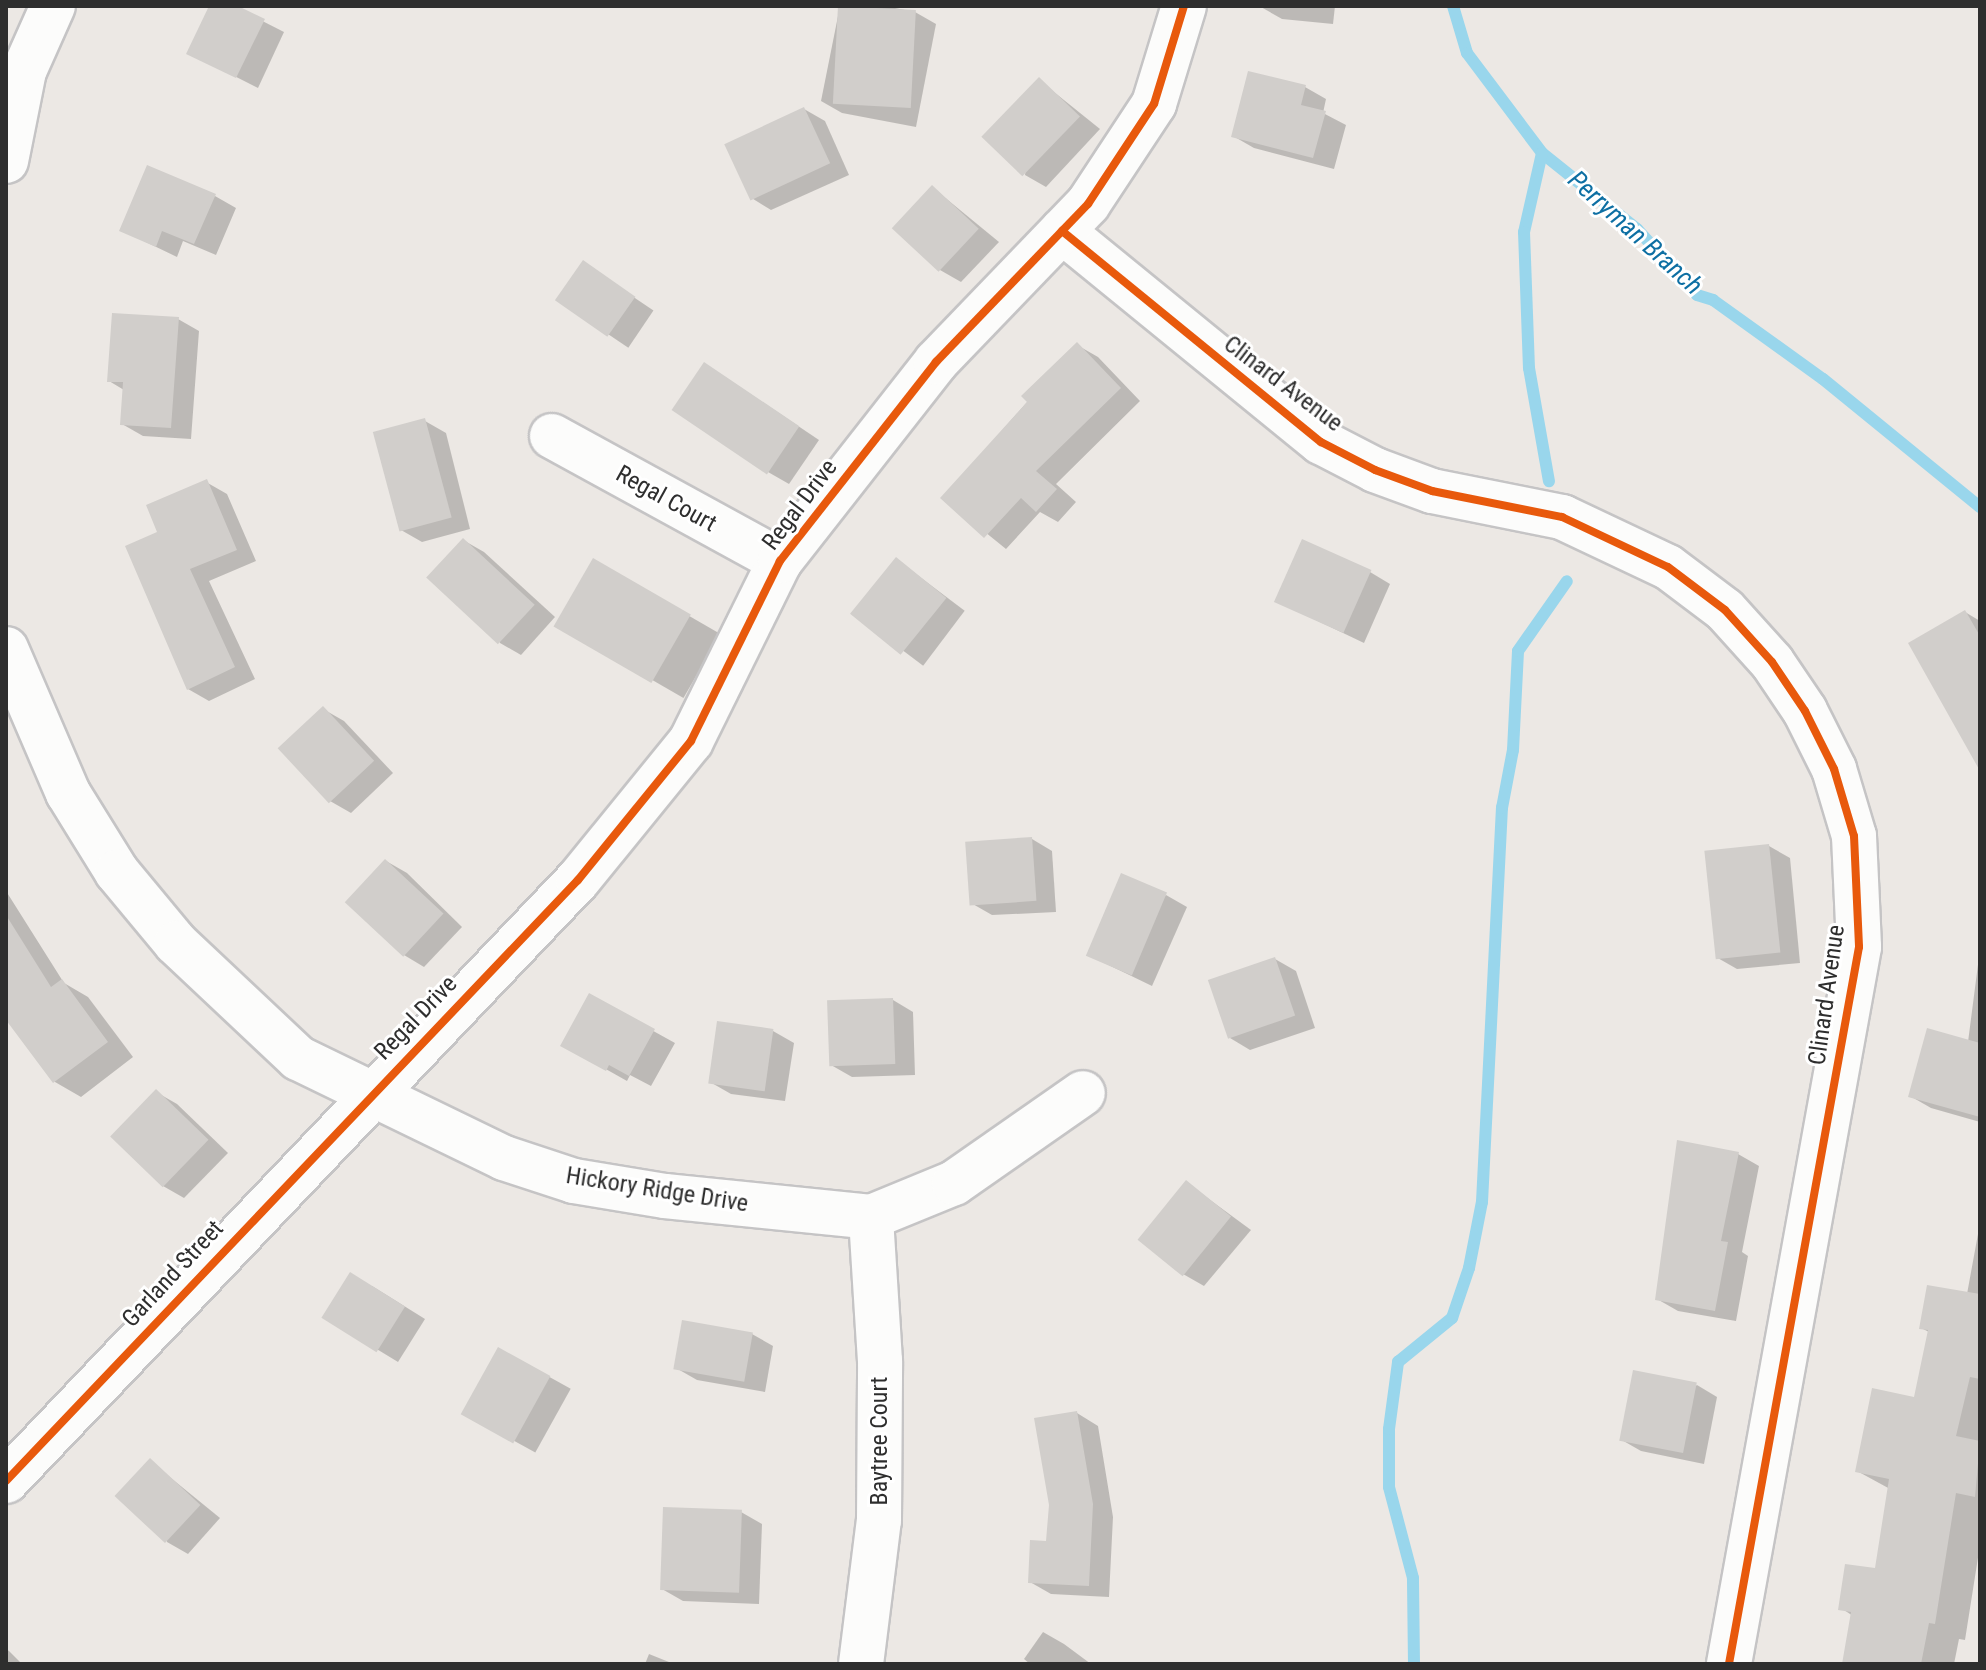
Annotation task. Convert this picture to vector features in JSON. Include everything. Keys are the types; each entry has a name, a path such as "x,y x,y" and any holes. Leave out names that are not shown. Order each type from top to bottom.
{"street":[{"path":"6,161 15,72 53,6"},
{"name":"Regal Drive","path":"370,1094 578,880 691,741 780,561 936,362 1088,204 1154,104 1184,6"},
{"name":"Clinard Avenue","path":"1062,231 1321,442 1375,470 1432,491 1562,517 1668,567 1725,610 1772,662 1805,711 1834,769 1854,836 1859,947 1729,1664"},
{"name":"Regal Court","path":"552,436 780,561"},
{"name":"Hickory Ridge Drive","path":"6,649 68,793 127,884 176,943 298,1058 504,1158 574,1181 665,1196 871,1217 954,1183 1083,1093"},
{"name":"Garland Street","path":"6,1481 370,1094"},
{"name":"Baytree Court","path":"861,1664 879,1520 880,1361 871,1217"}],"building":[{"path":"209,6 238,6 265,19 236,78 186,54"},
{"path":"838,6 916,10 911,108 833,104"},
{"path":"1248,71 1306,85 1301,105 1326,111 1313,158 1231,137"},
{"path":"1039,77 1080,117 1022,176 981,137"},
{"path":"804,107 830,163 750,200 724,144"},
{"path":"147,165 216,194 194,244 162,231 156,247 119,231"},
{"path":"932,185 979,229 939,272 892,228"},
{"path":"583,260 635,297 607,337 555,300"},
{"path":"112,313 179,317 171,428 120,425 123,382 107,382"},
{"path":"1077,342 1121,388 1036,471 1057,489 1036,512 1021,498 984,538 940,498 1027,402 1021,396"},
{"path":"704,362 799,426 767,474 672,410"},
{"path":"425,418 452,517 399,531 373,432"},
{"path":"207,479 237,550 190,569 235,667 187,690 125,546 157,532 146,505"},
{"path":"463,538 535,605 498,644 426,577"},
{"path":"1302,539 1371,570 1343,633 1274,602"},
{"path":"896,557 947,598 901,655 850,614"},
{"path":"593,558 691,614 651,683 554,626"},
{"path":"1965,610 1980,636 1980,771 1908,643"},
{"path":"323,706 374,761 329,803 278,748"},
{"path":"1032,837 1036,901 970,906 965,842"},
{"path":"1769,844 1780,952 1716,959 1704,851"},
{"path":"385,859 444,914 403,957 345,902"},
{"path":"1121,873 1167,893 1132,975 1086,956"},
{"path":"6,915 51,987 62,979 108,1042 53,1083 6,1020"},
{"path":"1275,957 1295,1016 1228,1039 1208,980"},
{"path":"589,993 655,1029 629,1076 609,1065 606,1071 560,1046"},
{"path":"893,998 895,1064 829,1066 827,1000"},
{"path":"717,1021 773,1029 765,1091 708,1083"},
{"path":"1927,1028 1980,1043 1980,1117 1908,1097"},
{"path":"156,1089 209,1140 163,1187 110,1136"},
{"path":"1677,1140 1739,1152 1721,1241 1728,1242 1715,1311 1655,1300"},
{"path":"1186,1180 1231,1217 1183,1276 1138,1240"},
{"path":"350,1272 405,1306 377,1352 321,1318"},
{"path":"1927,1285 1980,1294 1980,1379 1970,1377 1956,1436 1980,1441 1975,1497 1956,1493 1935,1624 1929,1623 1921,1664 1842,1664 1851,1612 1838,1610 1845,1564 1875,1568 1889,1479 1855,1472 1872,1388 1914,1397 1928,1330 1919,1329"},
{"path":"682,1320 753,1333 744,1382 673,1369"},
{"path":"498,1347 550,1376 513,1443 461,1414"},
{"path":"1633,1370 1697,1382 1683,1453 1619,1441"},
{"path":"1077,1411 1093,1504 1089,1586 1028,1583 1030,1540 1046,1541 1049,1505 1034,1418"},
{"path":"150,1458 200,1505 165,1543 115,1496"},
{"path":"663,1507 742,1510 739,1593 660,1590"}],"waterway":[{"name":"Perryman Branch","path":"1453,6 1467,53 1542,153 1637,229 1697,295 1713,300 1823,379 1980,507"},
{"path":"1542,153 1524,232 1529,368 1549,481"},
{"path":"1414,1664 1413,1578 1389,1487 1389,1429 1398,1362 1452,1318 1469,1268 1482,1202 1502,808 1513,750 1518,651 1567,581"}],"cycle path":[{"path":"6,1481 578,880 691,741 780,561 936,362 1088,204 1154,104 1184,6"},
{"path":"1062,231 1321,442 1375,470 1432,491 1562,517 1668,567 1725,610 1772,662 1805,711 1834,769 1854,836 1859,947 1729,1664"}]}
